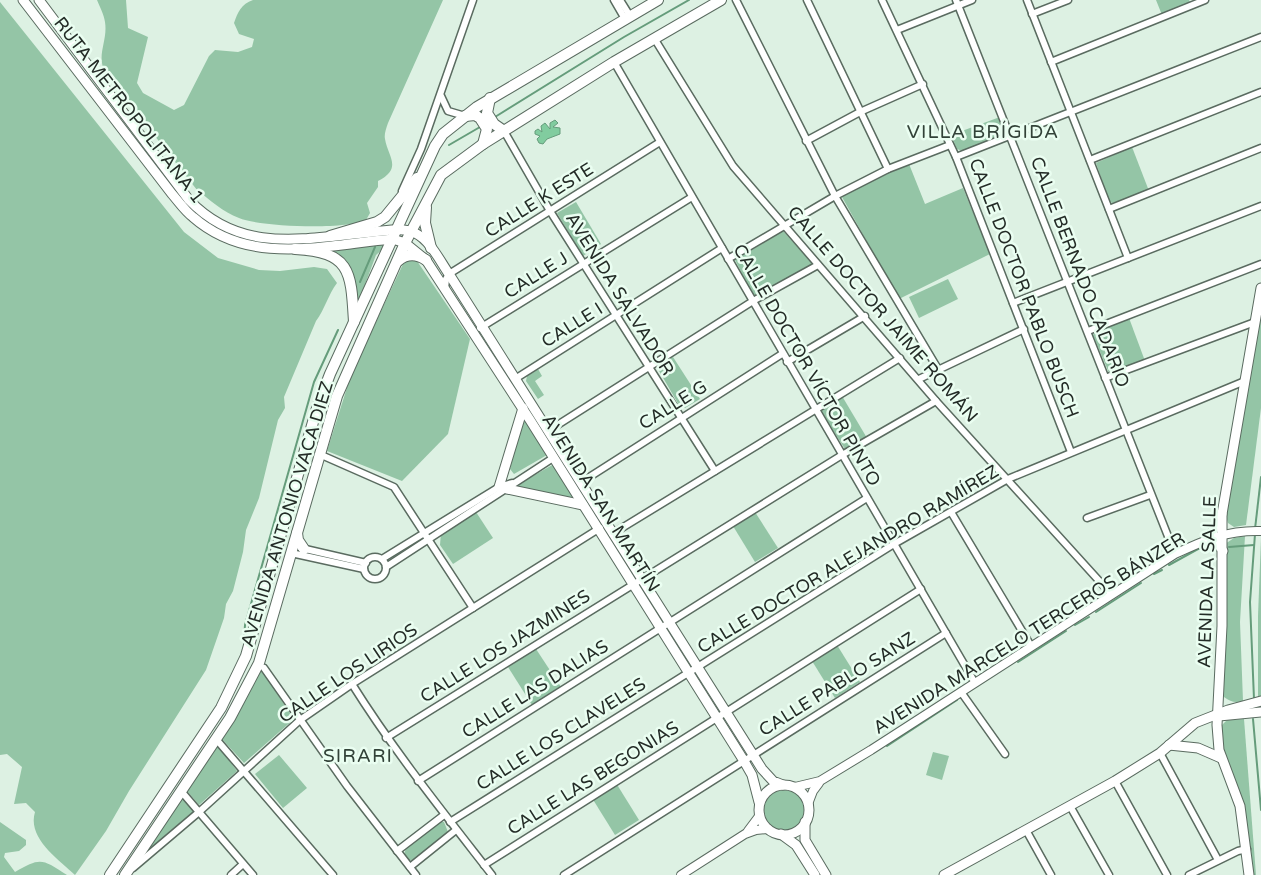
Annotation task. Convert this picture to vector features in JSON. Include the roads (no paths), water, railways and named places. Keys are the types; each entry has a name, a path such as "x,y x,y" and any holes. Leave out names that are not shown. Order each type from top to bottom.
{"highway":[{"name":"AVENIDA ANTONIO VACA DIEZ","path":"110,875 220,708 236,680 246,656 312,425 327,382 395,235 420,174 443,134 490,98 658,0"},
{"name":"AVENIDA ANTONIO VACA DIEZ","path":"126,874 216,738 246,690 259,663 330,415 343,381 405,243 426,200 441,175 449,167 483,144 614,62 721,0"},
{"path":"490,98 487,114 494,124 504,131"},
{"path":"465,116 475,115 483,122 487,134 483,144"},
{"path":"330,236 377,222 389,211 400,195 420,174"},
{"path":"426,200 426,223 431,248"},
{"path":"295,249 328,253 344,267 350,281 354,322"},
{"path":"397,262 407,255 419,256 426,260"},
{"path":"312,425 308,446 309,450 319,454"},
{"path":"296,533 304,549"}],"main road":[{"name":"RUTA METROPOLITANA 1","path":"23,0 172,194 191,216 208,229 236,242 259,249 281,250 395,235"},
{"name":"RUTA METROPOLITANA 1","path":"35,0 70,42"},
{"name":"RUTA METROPOLITANA 1","path":"39,0 183,192 200,211 235,231 276,240 330,236 395,235"},
{"name":"RUTA METROPOLITANA 1","path":"46,0 59,16 70,42"},
{"path":"395,235 412,232"},
{"name":"AVENIDA SAN MARTÍN","path":"412,232 422,237 449,274 482,327 522,408 548,431 580,483 602,527 637,582"},
{"name":"AVENIDA SAN MARTÍN","path":"395,235 426,260 473,334 515,379 553,458 583,505 602,527 612,534 660,628 752,775 760,802"},
{"name":"AVENIDA LA SALLE","path":"1249,875 1240,806 1222,758 1217,735 1223,551 1222,514 1261,288"},
{"path":"522,408 506,487 583,505"},
{"path":"1222,514 1208,540 1218,544 1223,551"},
{"path":"637,582 669,623 698,666 767,776 783,785 795,787 804,794 808,804 805,840 826,875"},
{"path":"944,875 1115,782 1160,753 1195,723 1240,710 1261,701"},
{"path":"1240,710 1261,712"},
{"path":"1169,745 1198,748 1222,758"},
{"path":"783,785 767,791 760,802 760,815 768,829 781,834 796,845 815,875"},
{"path":"781,834 795,832 805,822"}],"street":[{"path":"400,195 421,149 473,0"},
{"path":"614,0 627,18"},
{"path":"620,0 627,18"},
{"path":"736,0 835,196 938,369"},
{"path":"807,0 888,169"},
{"name":"CALLE DOCTOR PABLO BUSCH","path":"882,0 956,157 1072,452"},
{"path":"897,30 957,2 972,0"},
{"path":"1027,0 1128,258"},
{"path":"1032,14 1068,0"},
{"path":"1051,62 1205,0"},
{"name":"CALLE BERNADO CADARIO","path":"957,2 1069,281 1150,495 1175,554"},
{"path":"956,157 1261,37"},
{"name":"CALLE DOCTOR JAIME ROMÁN","path":"654,38 734,166 818,265 865,316 936,401 1111,594"},
{"name":"CALLE DOCTOR VÍCTOR PINTO","path":"614,62 782,354 975,682"},
{"path":"806,141 860,112 923,84"},
{"path":"1090,160 1261,92"},
{"path":"440,94 448,112 465,116"},
{"name":"AVENIDA SALVADOR","path":"504,131 550,211 650,366 680,418 715,472"},
{"name":"CALLE K ESTE","path":"449,274 660,142"},
{"path":"728,259 835,196 888,169 950,145"},
{"path":"1109,209 1261,148"},
{"path":"420,174 421,149"},
{"name":"CALLE J","path":"473,334 692,196"},
{"path":"1014,303 1261,206"},
{"name":"CALLE I","path":"515,379 722,248"},
{"path":"1088,330 1261,264"},
{"path":"548,431 753,301 818,265"},
{"path":"445,290 446,279 449,274"},
{"path":"787,362 865,316"},
{"path":"1106,378 1255,322"},
{"path":"919,379 1024,329"},
{"name":"CALLE G","path":"580,483 782,354"},
{"path":"612,534 715,472 815,408 900,358"},
{"name":"CALLE DOCTOR ALEJANDRO RAMÍREZ","path":"688,672 894,544 1008,479 1125,429 1245,382"},
{"name":"CALLE LOS JAZMINES","path":"386,738 842,455 936,401"},
{"path":"319,454 394,487 473,608"},
{"path":"365,566 373,558 382,559 427,535 553,458"},
{"path":"1087,518 1150,495"},
{"name":"CALLE LAS DALIAS","path":"418,781 867,498"},
{"path":"951,512 1031,646"},
{"name":"CALLE LOS LIRIOS","path":"126,874 199,812 300,720 352,684 602,527"},
{"name":"AVENIDA MARCELO TERCEROS BÁNZER","path":"795,787 820,781 1175,554 1223,534 1245,530 1261,531"},
{"path":"365,566 368,577 376,579 384,575 386,566 427,535"},
{"path":"292,550 304,549 365,566"},
{"path":"292,550 365,566"},
{"path":"382,559 386,566"},
{"name":"CALLE LAS BEGONIAS","path":"484,864 920,589"},
{"name":"CALLE PABLO SANZ","path":"564,875 946,633"},
{"path":"264,668 300,720 416,875"},
{"name":"CALLE LOS CLAVELES","path":"450,822 688,672"},
{"path":"352,684 386,738 492,875"},
{"path":"961,692 1005,754"},
{"path":"216,738 333,875"},
{"path":"1160,753 1218,860"},
{"name":"AVENIDA MARCELO TERCEROS BÁNZER","path":"808,804 812,791 820,781"},
{"path":"1115,782 1167,875"},
{"path":"181,791 253,875"},
{"path":"1070,806 1108,875"},
{"path":"397,851 444,815"},
{"path":"745,834 760,815"},
{"path":"681,875 745,834 756,830 768,829"},
{"path":"410,867 456,830"},
{"path":"1026,830 1051,875"},
{"path":"1189,875 1238,851 1247,849"},
{"path":"231,875 243,864"}],"waterway":[{"path":"495,117 624,37 689,0"},
{"path":"449,145 480,127"},
{"path":"360,282 375,247"},
{"path":"244,640 245,625 314,382 338,330"},
{"path":"1255,529 1261,477"},
{"path":"1254,699 1250,602 1255,534"},
{"path":"1229,547 1254,545"},
{"path":"1169,565 1198,549 1214,548"},
{"path":"1154,574 1162,570"},
{"path":"1096,612 1141,583"},
{"path":"1075,625 1089,617"},
{"path":"1018,662 1066,631"},
{"path":"887,746 957,700"},
{"path":"1253,719 1261,810"}],"district":[{"name":"VILLA BRÍGIDA","path":"983,132"},
{"name":"SIRARI","path":"358,756"}]}
